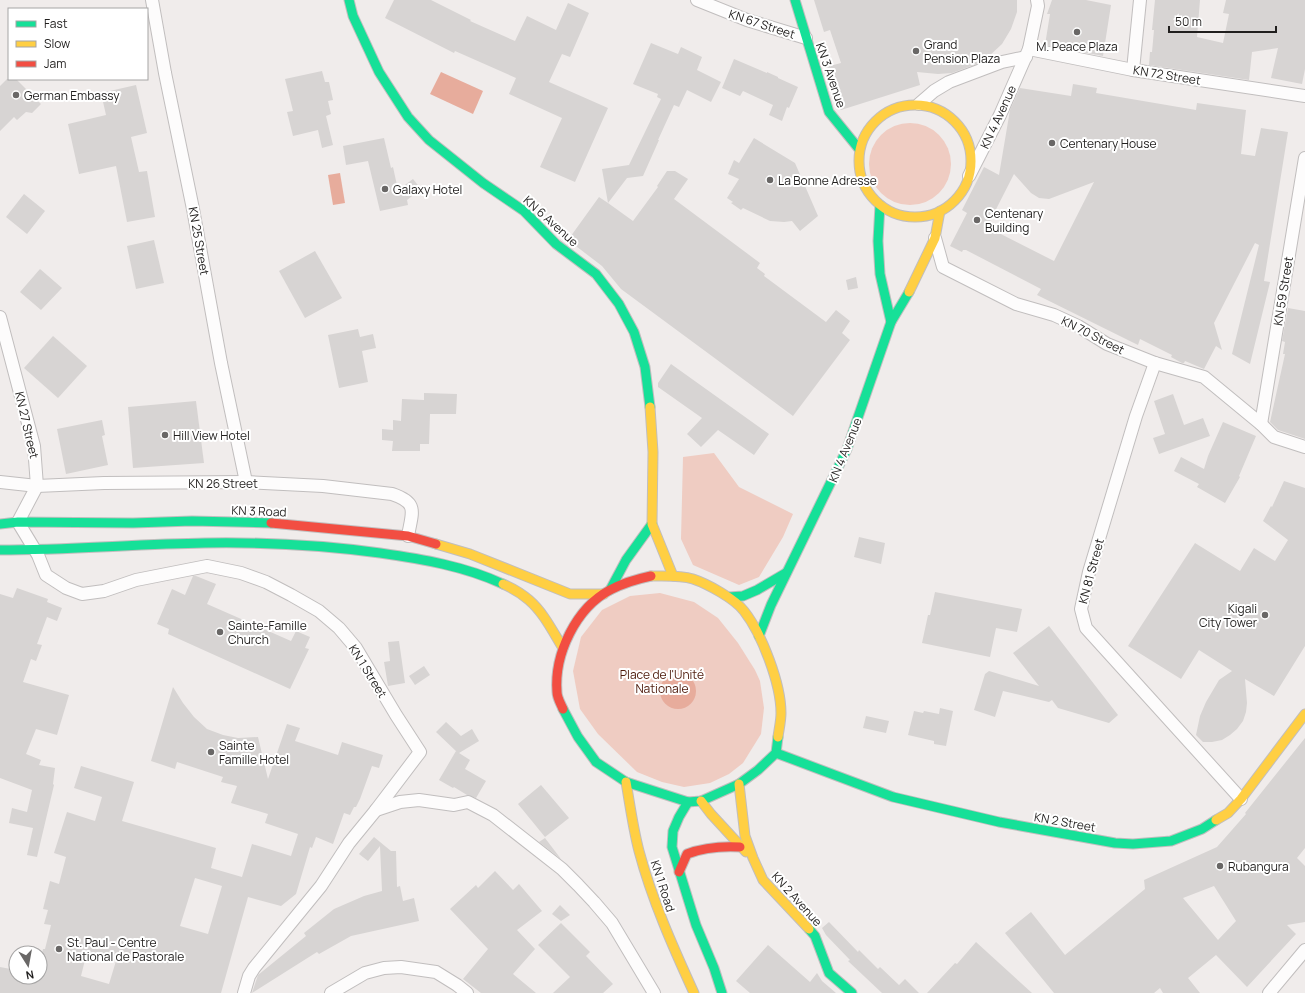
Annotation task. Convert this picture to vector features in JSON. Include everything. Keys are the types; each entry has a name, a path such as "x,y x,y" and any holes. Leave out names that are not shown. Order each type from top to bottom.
{"main road":[{"path":"340,0 354,16"},
{"name":"KN 6 Avenue","path":"349,0 354,16 378,72 408,117 429,140 483,183 524,211 556,244 596,274 619,304 634,332 645,367 650,405 653,452 652,524 674,576"},
{"name":"KN 3 Avenue","path":"795,0 829,112 859,149"},
{"path":"908,104 919,104 939,110 955,121 966,137 971,157 969,176 963,191 953,202 940,211 925,216 909,217 894,213 880,206 869,194 862,180 858,165 859,149 866,133 876,119 891,109 908,104"},
{"path":"880,206 878,241 880,274 891,322"},
{"name":"KN 4 Avenue","path":"760,636 771,605 847,450 891,322 914,283 935,238 940,211"},
{"name":"KN 3 Road","path":"0,524 18,522 274,523 408,536 470,554 570,594 607,592"},
{"path":"607,592 626,560 652,524"},
{"path":"0,550 36,550 205,543 304,544 392,554 437,563 474,573 505,584 528,600 550,628 563,648"},
{"path":"729,597 743,596 757,590 786,573"},
{"path":"651,576 674,576 693,579 729,597 744,611 760,636 776,679 781,713 776,752 758,770 739,784 701,801 688,802 626,782 596,762 578,738 564,713 557,693 558,665 563,648 582,613 607,592 630,581 651,576"},
{"name":"KN 2 Street","path":"776,752 893,796 999,822 1116,843 1133,844 1171,841 1202,829 1228,813 1241,799 1305,714"},
{"name":"KN 1 Road","path":"626,782 639,850 653,894 664,925 694,993"},
{"name":"KN 2 Avenue","path":"739,784 745,836 763,880 815,936 829,973 852,993"},
{"name":"KN 2 Avenue","path":"701,801 740,847 753,858"},
{"name":"KN 1 Road","path":"688,802 673,831 672,847 696,925 714,968 722,993"},
{"path":"679,872 687,854 700,848 714,845 740,847"}],"street":[{"name":"KN 25 Street","path":"152,0 166,81 193,209 221,363 246,482"},
{"name":"KN 67 Street","path":"697,0 747,20 806,38"},
{"name":"KN 4 Avenue","path":"969,176 1000,115 1028,53 1038,6 1037,0"},
{"path":"1133,70 1140,0"},
{"name":"KN 72 Street","path":"1028,53 1305,96"},
{"path":"919,104 934,91 949,82 1028,53"},
{"name":"KN 59 Street","path":"1261,424 1305,158"},
{"name":"KN 70 Street","path":"935,238 943,267 1016,304 1054,315 1078,326 1107,344 1155,363 1204,377 1261,424 1274,437 1305,447"},
{"name":"KN 27 Street","path":"0,317 34,446 37,486"},
{"name":"KN 81 Street","path":"1155,363 1136,416 1089,572 1081,609 1086,628 1241,799"},
{"name":"KN 26 Street","path":"0,482 37,486 104,483 246,482 323,486 392,494 408,502 412,513 408,536"},
{"path":"36,550 18,522 37,486"},
{"name":"KN 1 Street","path":"36,550 46,575 66,588 82,594 104,591 136,580 207,566 241,573 266,582 291,595 319,611 339,628 356,648 420,752 349,843 321,886 248,976 244,993"},
{"path":"376,810 400,802 419,800 454,805 468,802 493,815 562,869 589,897 612,923 654,993"},
{"path":"1269,993 1305,950"},
{"path":"331,993 365,973 384,968 401,967 436,972 467,993"}],"green space":[{"path":"910,123 926,126 939,135 948,148 951,164 948,180 939,193 926,202 910,205 894,202 881,193 872,180 869,164 872,148 881,135 894,126"},
{"path":"714,453 739,487 793,514 783,537 759,577 739,585 693,565 681,539 683,457"},
{"name":"Place de l'Unité Nationale","path":"660,593 694,602 718,618 738,643 760,681 764,708 761,734 743,763 729,774 710,783 684,787 662,782 637,772 598,734 580,709 573,671 581,637 602,610 630,596"}],"shaded area":[{"path":"441,72 483,91 473,114 430,94"},
{"path":"340,173 345,203 333,205 328,175"},
{"path":"682,673 691,678 695,684 695,698 691,704 682,709 674,709 665,704 661,698 660,687 665,678 671,674"}],"building":[{"path":"394,0 431,0 471,20 470,21 515,41 527,16 556,30 568,3 589,13 570,57 562,54 549,82 608,108 575,182 540,167 562,118 509,94 516,78 455,51 454,53 385,18"},
{"name":"Grand Pension Plaza","path":"814,0 1017,0 1017,12 1011,29 1002,44 979,63 952,73 938,74 917,72 920,85 841,110 838,107 826,67 841,63 830,30 824,32"},
{"name":"M. Peace Plaza","path":"1052,0 1086,0 1111,5 1103,56 1045,45 1050,14 1047,14"},
{"path":"1155,0 1200,0 1197,37 1223,43 1229,14 1223,13 1226,0 1305,0 1305,69 1302,84 1271,78 1278,48 1252,52 1249,80 1149,65 1150,52 1152,52 1154,30 1152,30"},
{"path":"651,43 678,54 681,47 702,57 697,70 721,82 711,102 687,90 679,107 674,105 643,176 627,178 608,203 602,169 629,165 661,99 657,97 658,94 633,84"},
{"path":"734,59 767,72 798,87 789,108 787,107 782,121 769,115 773,105 743,91 740,96 722,88"},
{"path":"322,71 325,82 329,82 333,100 328,101 331,114 326,116 333,145 322,148 318,130 293,136 287,112 293,111 285,79"},
{"name":"German Embassy","path":"7,79 17,80 41,104 32,113 26,112 17,120 14,117 0,131 0,86"},
{"path":"1073,84 1097,88 1096,93 1196,110 1197,103 1246,110 1241,154 1255,156 1261,128 1288,132 1264,281 1270,282 1250,364 1232,354 1259,245 1255,243 1214,323 1222,350 1216,346 1204,369 1185,361 1182,363 1171,357 1172,355 1140,339 1138,345 1037,295 1041,289 966,250 963,250 962,252 950,246 967,213 962,210 984,167 999,175 1010,110 1020,88 1071,96","holes":["1014,174 1031,193 1039,198 1049,199 1094,182 1054,261 987,227"]},
{"path":"136,85 147,133 131,137 139,172 147,171 155,217 127,222 116,166 79,174 68,124 106,115 101,93"},
{"path":"384,138 398,190 413,179 421,189 407,200 408,205 380,211 368,161 346,165 343,146"},
{"name":"La Bonne Adresse","path":"754,138 795,163 818,216 800,231 792,221 770,221 743,208 741,210 727,198 739,179 728,174 734,160 739,163"},
{"path":"667,171 675,171 688,179 674,199 760,263 757,268 765,274 764,276 826,322 836,310 850,321 842,333 850,340 793,416 621,289 602,266 568,240 599,197 633,221 658,187 657,186"},
{"path":"24,194 45,211 27,234 6,217"},
{"path":"154,240 164,283 136,289 127,246"},
{"path":"315,251 342,298 305,318 279,271"},
{"path":"40,269 62,288 41,310 20,292"},
{"path":"856,277 858,288 848,290 846,280"},
{"path":"1288,308 1305,311 1305,439 1278,430 1270,422 1285,354 1283,354 1285,342 1282,341"},
{"path":"358,329 360,337 373,334 376,348 362,351 368,382 339,388 328,335"},
{"path":"53,336 87,366 58,398 24,368"},
{"path":"671,364 769,434 754,455 718,430 701,447 687,434 702,418 658,387 658,383"},
{"path":"424,393 457,394 456,414 430,414 429,444 420,444 420,451 392,451 393,441 382,440 382,429 393,430 393,420 401,421 402,399 424,400"},
{"path":"1173,394 1184,425 1203,418 1210,436 1159,454 1153,438 1165,434 1154,401"},
{"name":"Hill View Hotel","path":"196,401 204,463 133,468 128,407"},
{"path":"102,420 105,435 102,436 108,465 66,474 57,429"},
{"path":"1223,422 1256,436 1239,476 1240,477 1225,503 1197,487 1199,484 1174,471 1181,457 1204,469"},
{"path":"1284,481 1305,488 1305,646 1274,696 1245,679 1247,703 1243,721 1237,729 1222,740 1203,742 1196,735 1200,716 1206,702 1219,680 1232,671 1199,650 1181,679 1128,646 1195,543 1240,571 1254,548 1275,561 1288,540 1263,521 1271,506 1272,507"},
{"path":"859,537 885,543 881,564 854,557"},
{"name":"Sainte-Famille Church","path":"193,576 216,584 207,604 291,641 296,631 310,637 305,648 309,649 290,689 168,634 169,629 157,624 172,589 185,595"},
{"path":"17,588 48,599 47,602 62,608 57,621 47,617 37,644 42,645 36,661 31,659 23,682 69,695 57,735 36,729 26,754 41,760 39,765 55,768 54,785 37,857 27,855 33,828 9,823 12,808 27,812 32,790 0,778 0,594 13,598"},
{"path":"935,592 1022,609 1017,632 996,628 990,657 922,643"},
{"path":"1049,626 1118,715 1109,723 1058,708 1052,700 1049,702 1003,691 995,717 974,710 985,674 989,671 1039,686 1013,653"},
{"path":"399,641 405,683 388,686 384,662 390,661 388,642"},
{"path":"424,666 430,675 415,685 409,676"},
{"path":"173,687 194,717 207,729 223,735 238,738 258,737 268,779 287,724 300,728 295,741 338,755 342,742 383,755 379,768 372,766 356,807 354,807 350,815 344,813 333,844 316,837 312,848 310,847 296,894 281,906 248,897 221,993 0,993 0,967 8,968 8,985 48,985 48,945 46,945 51,925 44,924 48,910 43,909 50,881 59,884 66,857 54,853 67,812 95,821 102,797 74,788 81,766 134,782 122,821 216,848 211,868 242,877 252,844 291,856 298,834 265,823 268,814 231,803 237,786 221,782 223,777 177,762 175,769 151,761","holes":["195,878 222,886 208,934 180,926","87,952 116,961 109,984 81,976"]},
{"path":"940,708 953,711 946,746 934,744 934,741 908,735 914,711 939,714"},
{"path":"866,716 889,721 886,733 863,728"},
{"path":"446,722 461,736 472,729 479,741 459,753 470,760 465,769 486,781 476,798 467,795 439,780 456,751 436,732"},
{"path":"1305,738 1305,848 1297,858 1305,866 1305,922 1287,925 1296,934 1247,987 1216,955 1188,978 1200,993 1163,993 1160,988 1154,993 1054,993 1005,933 1031,912 1065,955 1145,889 1144,880 1217,847 1246,814 1245,813","holes":["1214,886 1236,921 1218,940 1183,898"]},
{"path":"541,785 569,818 545,837 518,804"},
{"path":"374,837 391,851 396,851 397,887 400,886 403,901 414,898 419,921 351,936 319,954 317,952 252,993 258,975 306,936 304,933 334,909 364,896 382,891 380,846 368,861 359,854"},
{"path":"545,838 561,859 539,842"},
{"path":"495,871 513,890 519,884 542,911 517,930 535,949 513,974 536,993 481,993 463,979 488,949 450,909 476,885 478,888"},
{"path":"560,905 570,915 561,921 552,914"},
{"path":"829,922 858,952 859,950 878,969 880,967 899,985 905,979 919,993 882,993 848,961 850,960 826,935 822,928"},
{"path":"561,923 590,952 586,956 613,984 603,993 553,993 570,977 538,945"},
{"path":"976,942 1032,993 927,993 955,963 957,964"},
{"path":"768,945 810,982 817,973 822,981 836,993 750,993 736,981"}],"traffic: fast":[{"path":"349,0 353,16 379,72 408,117 429,140 483,183 524,211 556,244 596,274 619,304 634,332 645,367 650,407"},
{"path":"795,0 829,112 859,149"},
{"path":"880,205 878,241 880,274 891,322"},
{"path":"759,636 771,605 847,449 891,322 909,292"},
{"path":"0,524 18,522 133,523 192,521 271,523"},
{"path":"610,590 626,560 652,524"},
{"path":"0,550 205,543 315,546 358,550 427,561 473,572 503,584"},
{"path":"729,597 743,596 757,590 786,573"},
{"path":"563,709 578,737 596,762 626,782 688,802 701,801 739,784 758,770 776,753 778,737"},
{"path":"776,753 893,797 999,822 1115,843 1133,844 1171,841 1202,829 1216,820"},
{"path":"688,802 673,831 672,847 696,925 714,968 722,993"},
{"path":"809,929 815,936 829,973 852,993"}],"traffic: slow":[{"path":"915,105 936,109 955,121 967,140 971,161 967,182 955,201 936,213 915,217 894,213 875,201 863,182 859,161 863,140 875,121 894,109 915,105"},
{"path":"909,292 935,238 940,211"},
{"path":"650,407 653,452 652,524 673,576"},
{"path":"436,544 470,554 570,594 604,594"},
{"path":"651,576 678,576 693,579 721,592 740,606 744,611 764,646 778,688 781,713 778,737"},
{"path":"503,584 526,597 534,605 548,623 563,648"},
{"path":"1216,820 1228,813 1241,799 1305,714"},
{"path":"626,782 635,834 644,869 678,958 694,993"},
{"path":"739,784 745,836 763,880 809,929"},
{"path":"701,801 746,852"}],"traffic: jam":[{"path":"271,523 408,536 436,544"},
{"path":"563,709 557,694 559,663 563,648 577,620 587,608 610,590 620,585 651,576"},
{"path":"679,872 687,854 713,848 740,847"}],"place":[{"name":"M. Peace Plaza","path":"1077,32"},
{"name":"Grand Pension Plaza","path":"916,51"},
{"name":"German Embassy","path":"16,95"},
{"name":"Centenary House","path":"1052,143"},
{"name":"La Bonne Adresse","path":"770,180"},
{"name":"Galaxy Hotel","path":"385,189"},
{"name":"Centenary Building","path":"977,220"},
{"name":"Hill View Hotel","path":"165,435"},
{"name":"Kigali City Tower","path":"1265,615"},
{"name":"Sainte-Famille Church","path":"220,632"},
{"name":"Sainte Famille Hotel","path":"211,752"},
{"name":"Rubangura","path":"1220,866"},
{"name":"St. Paul - Centre National de Pastorale","path":"59,949"}]}
